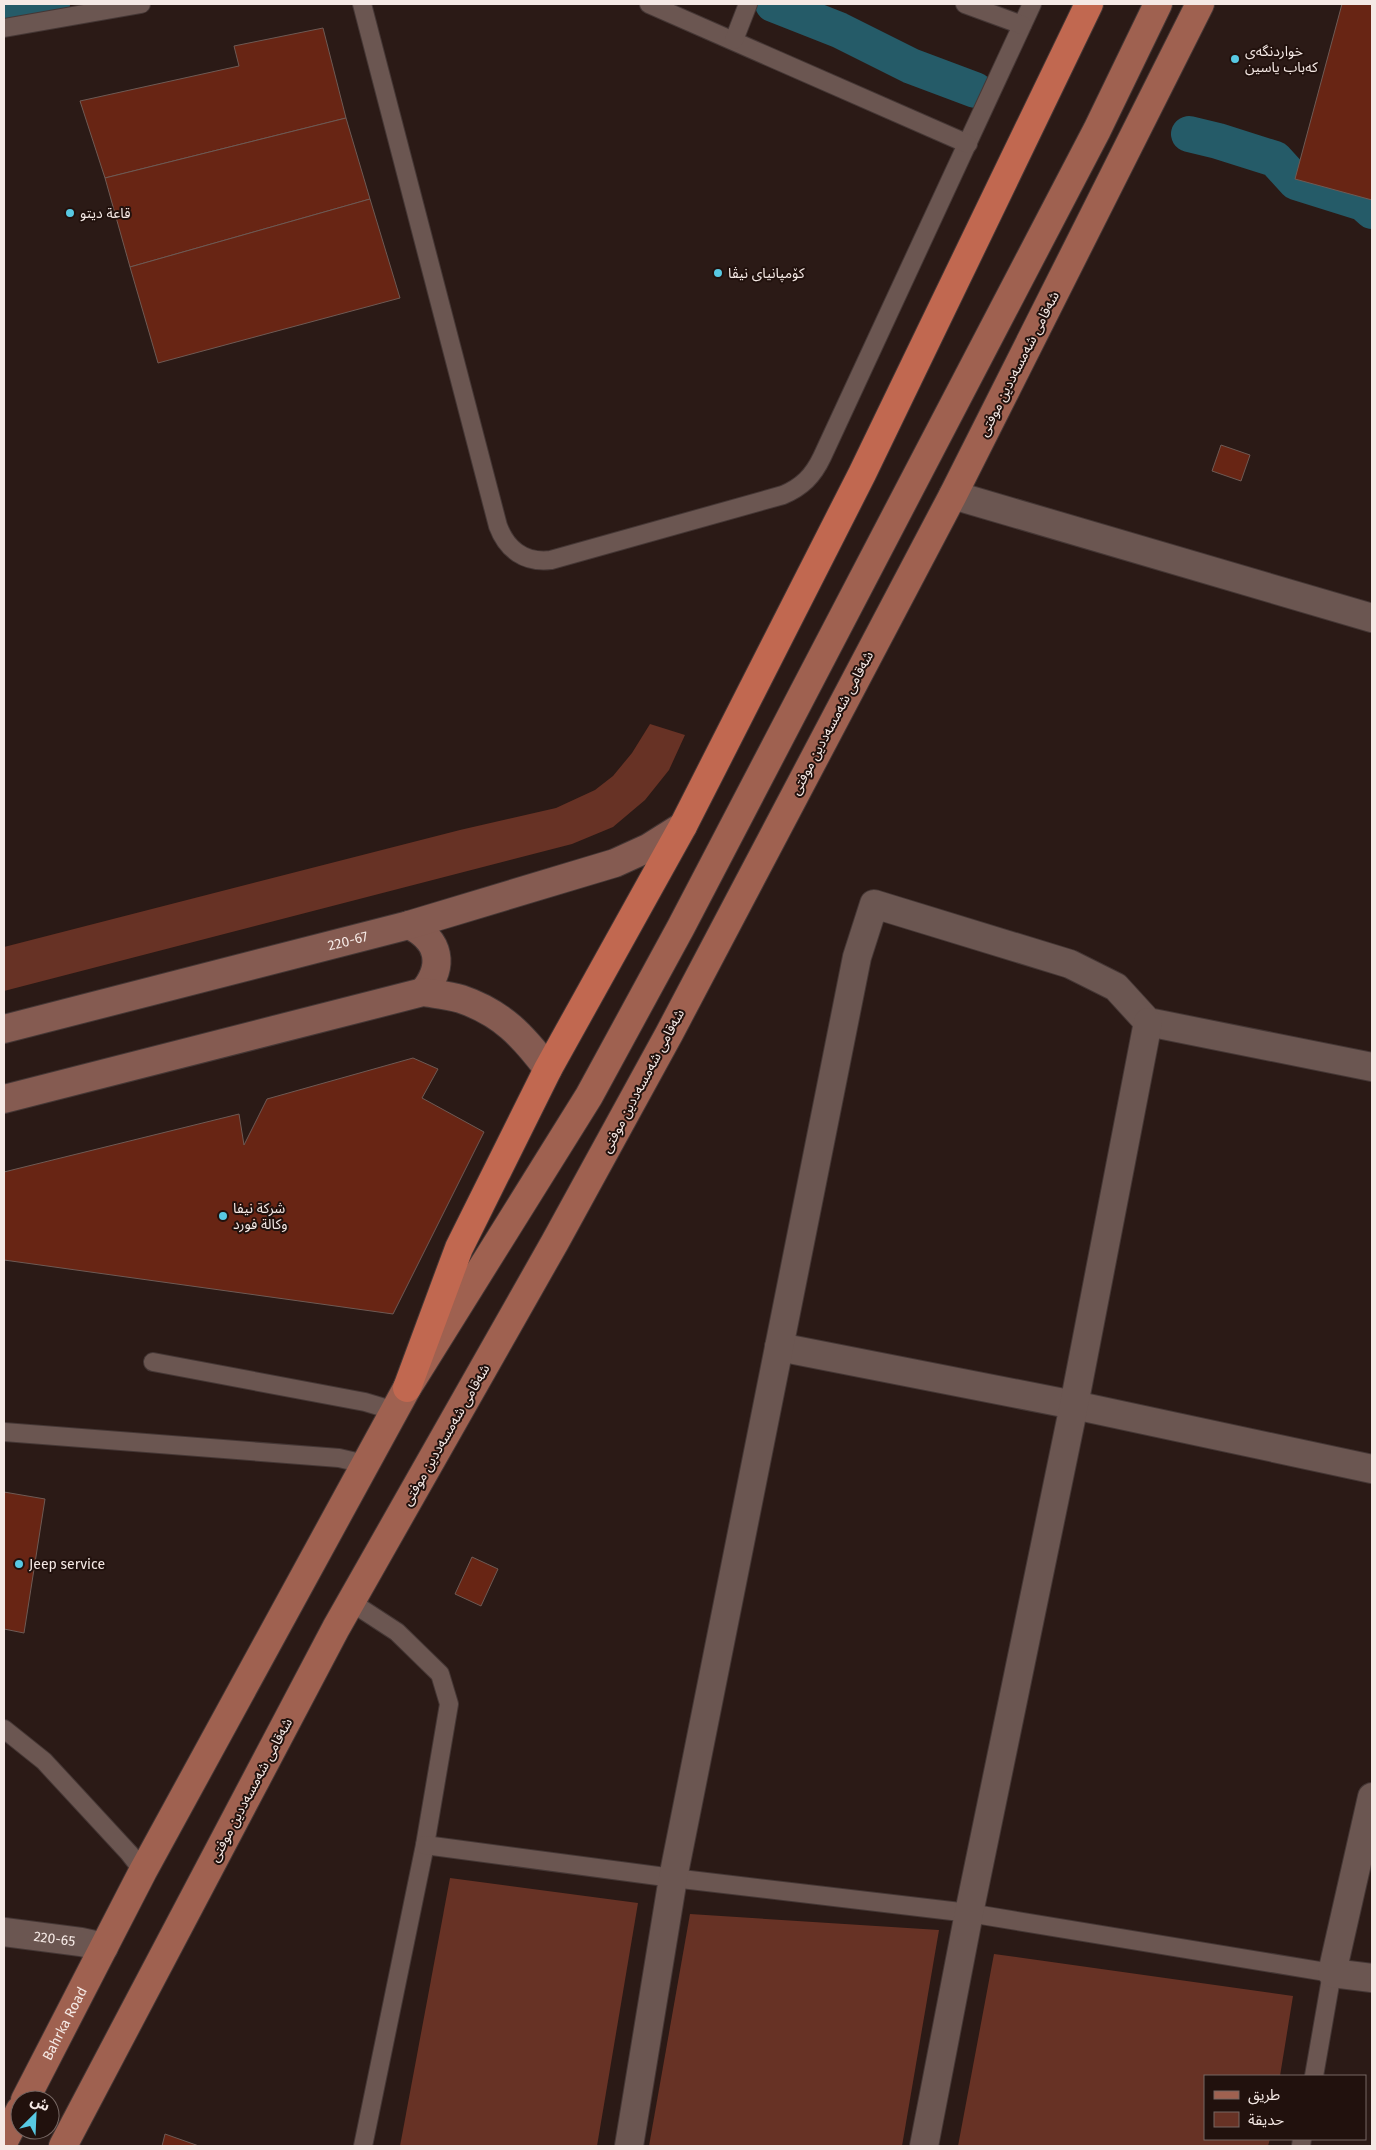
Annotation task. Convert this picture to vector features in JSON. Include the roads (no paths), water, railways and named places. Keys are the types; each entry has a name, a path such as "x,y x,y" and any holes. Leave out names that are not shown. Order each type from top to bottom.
{"highway":[{"path":"401,1399 459,1248 548,1069 683,826 874,448 1089,4"}],"main road":[{"path":"104,1947 143,1871 401,1399 589,1096 667,952 1098,130 1158,4"},
{"name":"شەقامی شەمسەددین موفتی","path":"63,2146 351,1602 555,1242 669,1034 953,495 1200,4"},
{"name":"Bahrka Road","path":"30,2090 104,1947"},
{"path":"4,2141 10,2129"}],"street":[{"path":"953,495 1372,618"},
{"name":"220-67","path":"4,1029 409,925 615,863 648,848 683,826"},
{"path":"629,2146 674,1878 856,957 874,904 1070,964 1116,987 1148,1022 1372,1067"},
{"path":"409,925 422,931 431,941 436,954 437,968 432,981 422,992"},
{"path":"4,1100 422,992 460,999 495,1015 525,1039 548,1069"},
{"path":"924,2146 969,1913 1074,1405 1148,1022"},
{"path":"779,1347 1074,1405 1372,1470"},
{"path":"1372,1797 1332,1973 1372,1978"},
{"name":"220-65","path":"4,1932 104,1947"}],"lane":[{"path":"4,28 141,4"},
{"path":"362,4 498,526 509,546 518,554 528,559 540,561 782,495 803,485 811,476 822,457 1032,4"},
{"path":"649,4 968,144"},
{"path":"734,40 748,4"},
{"path":"966,4 1022,25"},
{"path":"153,1362 364,1402 401,1399"},
{"path":"4,1433 339,1458 365,1464"},
{"path":"351,1602 397,1632 440,1674 448,1704 425,1844 363,2146"},
{"path":"4,1729 44,1761 129,1853 143,1871"},
{"path":"425,1844 674,1878 969,1913 1332,1973 1314,2075"}],"waterway":[{"path":"4,17 52,4"},
{"path":"773,4 839,30 911,66 975,90"},
{"path":"1189,134 1275,159 1296,182 1363,203 1372,211"}],"place":[{"name":"خواردنگەی کەباب یاسین","path":"1235,59"},
{"name":"قاعة ديتو","path":"70,213"},
{"name":"کۆمپانیای نیڤا","path":"718,273"},
{"name":"شركة نيفا وكالة فورد","path":"223,1216"},
{"name":"Jeep service","path":"19,1564"}]}
